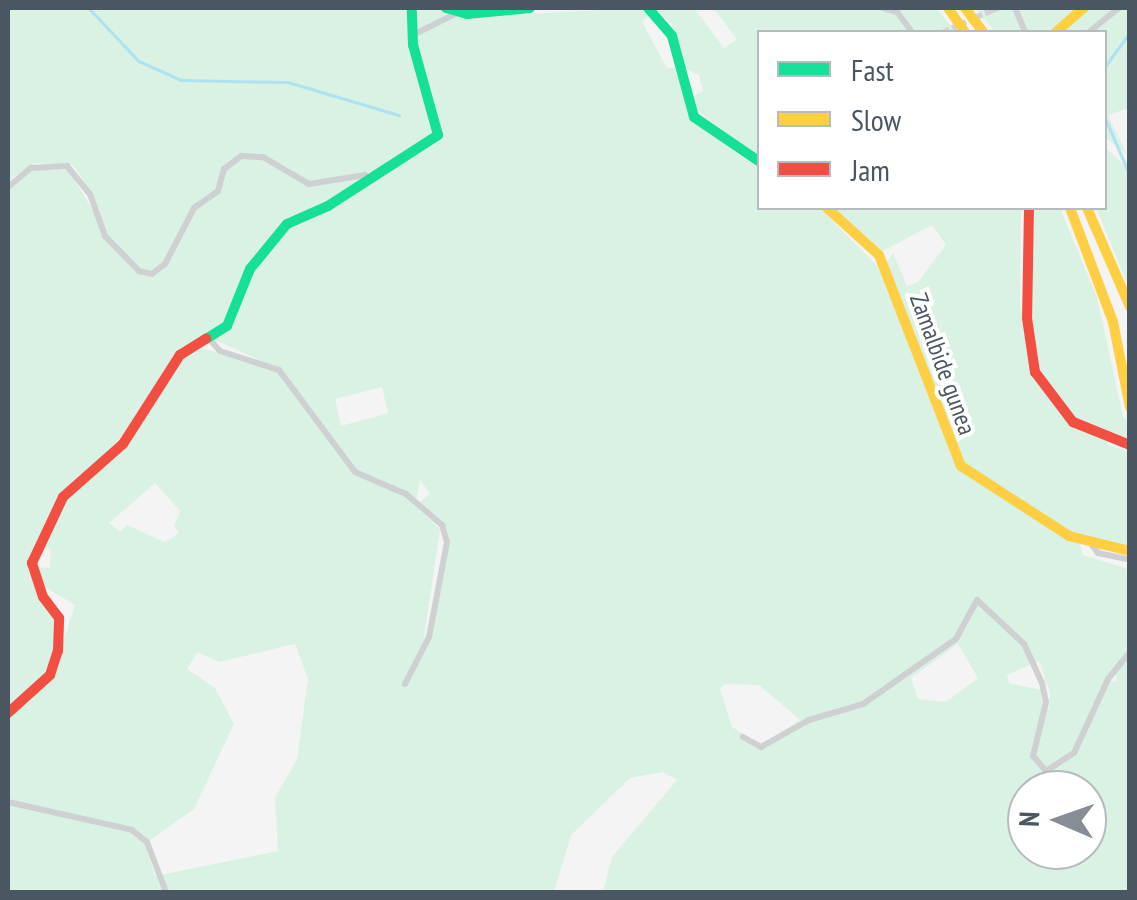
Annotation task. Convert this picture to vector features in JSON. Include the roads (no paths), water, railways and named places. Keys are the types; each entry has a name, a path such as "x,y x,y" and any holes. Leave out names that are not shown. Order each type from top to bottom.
{"main road":[{"path":"8,713 50,675 58,651 59,618 42,597 32,562 63,497 123,444 180,355 211,340 227,326 250,269 288,224 328,206 367,175 438,135 412,36 412,8"},
{"path":"452,10 530,8"},
{"path":"648,8 672,36 694,117 757,160"},
{"path":"948,8 964,30"},
{"path":"965,8 982,30"},
{"path":"1058,30 1084,8"},
{"name":"Zamalbide gunea","path":"829,210 879,255 961,466 1091,544"},
{"path":"1029,210 1028,335 1036,372 1073,422 1130,445"},
{"path":"1071,210 1113,322 1130,407"},
{"path":"1089,210 1130,307"},
{"path":"1091,544 1130,551"}],"street":[{"path":"883,8 897,12 910,30"},
{"path":"1092,30 1119,8"},
{"path":"412,36 452,10"},
{"path":"8,187 31,168 67,166 90,194 105,236 139,270 152,274 165,264 194,208 218,192 224,169 241,156 263,157 308,184 367,175"},
{"path":"211,340 220,351 280,370 355,472 406,494 442,525 447,542 429,638 404,684"},
{"path":"1091,544 1098,553 1130,560"},
{"path":"743,737 761,747 809,720 863,704 956,639 977,600 1016,634 1042,683 1046,702 1034,756 1046,771 1074,752 1108,679 1130,652"},
{"path":"8,802 132,830 147,842 166,892"}],"waterway":[{"path":"89,8 139,61 181,80 288,82 399,115"},
{"path":"1107,64 1130,32"},
{"path":"1107,122 1130,175"}],"tunnel":[{"path":"948,30 990,11"}]}
